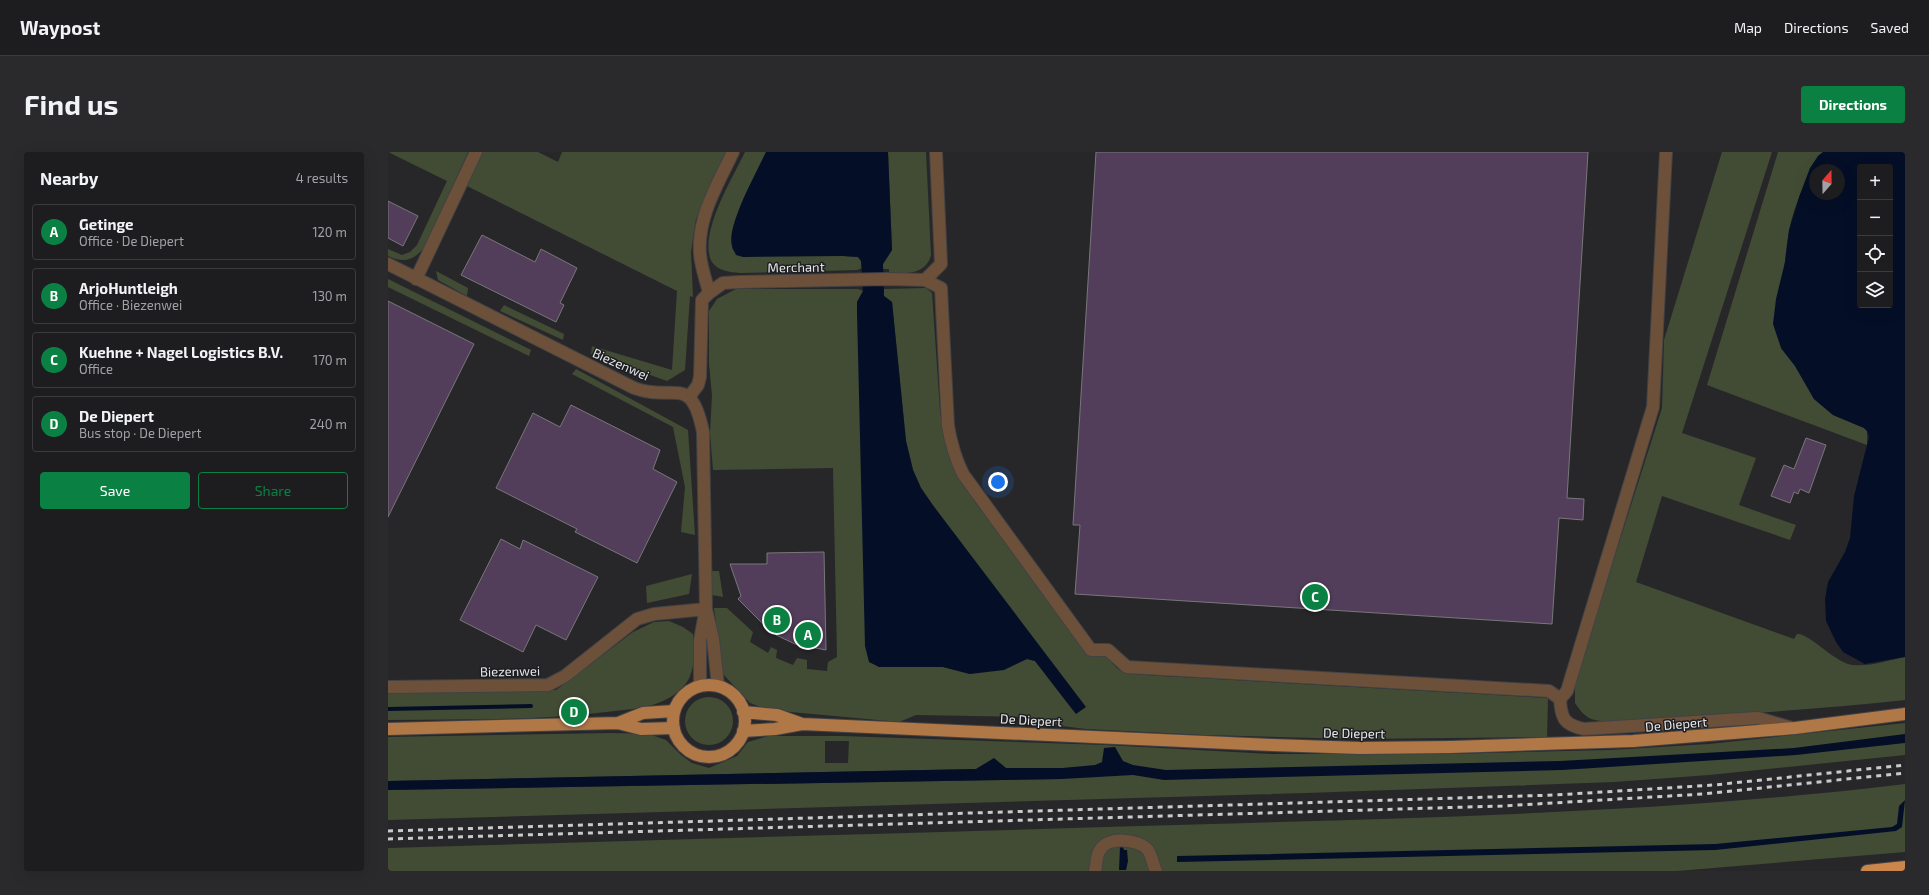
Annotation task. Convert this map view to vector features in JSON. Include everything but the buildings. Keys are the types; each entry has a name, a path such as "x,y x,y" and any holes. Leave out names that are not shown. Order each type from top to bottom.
{"highway":[{"path":"1867,871 1905,867"}],"main road":[{"path":"700,686 718,686 734,696 743,712 743,730 738,741 730,749 719,755 708,756 696,754 686,748 678,739 674,728 674,711 684,695 700,686"},
{"path":"618,723 643,713 674,711"},
{"name":"De Diepert","path":"743,712 777,715 802,724"},
{"name":"De Diepert","path":"743,730 776,729 802,724 1360,748 1451,747 1634,741 1795,728 1905,714"},
{"path":"388,729 618,723 641,729 674,728"}],"street":[{"path":"416,278 476,152"},
{"path":"700,686 700,640 706,610 703,432 697,407 689,397 698,385 700,377 702,300 709,293 700,254 700,232 708,205 733,152"},
{"path":"936,152 941,264 925,280 941,288 948,426 951,444 963,474 1091,650 1108,650 1127,667 1548,691 1560,698"},
{"path":"1666,152 1653,407 1567,691 1560,698 1561,712 1564,719 1576,727 1584,729 1758,718 1795,728"},
{"name":"Biezenwei","path":"388,264 634,388 651,392 676,392 689,397"},
{"name":"Merchant","path":"709,293 723,283 739,282 888,279 925,280"},
{"path":"706,610 714,639 718,686"},
{"name":"Biezenwei","path":"388,687 548,685 565,676 637,619 654,614 706,610"},
{"path":"1095,871 1099,851 1108,842 1117,841 1130,842 1142,846 1148,851 1156,871"}],"green space":[{"path":"388,152 468,152 425,247 413,258 404,260 399,260 388,256 388,249 402,255 410,252 417,245 447,181"},
{"path":"483,152 538,152 558,162 562,152 727,152 696,219 691,252 693,297 690,296 685,370 667,381 591,354 592,346 672,370 677,291 467,186"},
{"path":"745,152 766,152 743,200 843,256 858,257 861,261 862,268 857,270 740,273 724,270 715,265 712,262 709,251 709,237 718,207"},
{"path":"888,152 926,152 931,255 925,266 914,272 889,274 889,269 883,269 883,264 892,250"},
{"path":"1722,152 1772,152 1682,433 1756,458 1739,505 1796,525 1790,540 1662,496 1636,582 1794,639 1797,634 1802,635 1838,659 1853,665 1872,664 1905,657 1905,700 1638,722 1604,722 1591,719 1586,716 1575,703 1575,681 1662,408 1664,340"},
{"path":"1778,152 1823,152 1818,156 1814,164 1809,164 1809,175 1801,192 1791,221 1784,274 1781,348 1795,366 1814,399 1833,415 1864,428 1867,431 1867,445 1707,385"},
{"path":"436,271 468,288 467,296 438,280"},
{"path":"388,279 531,350 529,356 388,287"},
{"path":"926,288 932,293 940,411 945,442 954,470 975,502 1089,655 1107,656 1115,666 1123,672 1132,674 1548,698 1547,737 1352,739 1204,735 1086,729 1062,726 1026,717 916,715 899,722 769,710 750,703 723,674 714,608 727,608 753,632 750,642 768,653 771,647 777,650 776,658 793,665 797,658 807,660 807,669 827,671 828,662 837,657 833,468 713,470 710,433 712,395 709,364 709,311 717,299 736,289 858,289 863,291 857,302 860,375 879,667 943,667 970,674 1027,659 1035,661 1075,713 921,488 913,470 906,441 892,302 884,296 884,289"},
{"path":"504,305 564,334 563,340 500,311"},
{"path":"576,369 688,430 695,535 681,532 685,487 673,427 572,374"},
{"path":"712,571 719,571 723,597 712,595"},
{"path":"692,574 689,594 647,603 646,586"},
{"path":"669,621 683,627 693,634 694,659 693,667 687,682 675,694 659,703 633,709 552,717 388,720 388,693 556,690 633,632 654,622"},
{"path":"709,697 718,699 726,704 731,712 733,721 731,730 726,738 718,743 709,745 700,743 692,738 687,730 685,721 687,712 692,704 700,699"},
{"path":"1905,723 1905,755 1709,775 1614,782 1306,793 388,820 388,790 1062,779 1062,768 1006,768 994,759 976,769 388,781 388,737 612,733 649,734 666,740 681,755 692,763 709,768 737,756 748,742 768,736 842,736 1105,745 1271,754 1448,754 1610,750 1709,744","holes":["825,741 849,741 848,763 825,763"]},
{"path":"1905,784 1905,852 1677,871 1160,871 1153,853 1147,843 1138,838 1132,837 1102,840 1094,850 1090,871 388,871 388,848 1473,816 1732,801"},
{"path":"1126,845 1137,849 1145,856 1151,871 1100,871 1102,857 1111,846"}],"water":[{"path":"766,152 888,152 892,250 883,264 884,296 892,302 906,441 913,470 921,488 932,504 1086,707 1076,714 1035,661 1027,659 1004,670 970,674 943,667 879,667 869,662 865,646 857,312 857,302 863,291 861,261 858,257 843,256 743,257 736,255 732,248 731,237 734,226 743,199"},
{"path":"1823,152 1905,152 1905,657 1865,664 1843,652 1836,642 1826,621 1825,599 1828,582 1845,552 1850,538 1854,496 1869,437 1864,428 1833,415 1814,399 1795,366 1781,348 1773,324 1776,299 1785,262 1789,230 1809,171 1809,200 1845,200 1845,164 1813,164"},
{"path":"1905,734 1905,743 1796,755 1562,770 1164,780 1133,775 1062,779 388,790 388,781 976,769 994,758 1006,768 1062,768 1095,765 1102,762 1104,748 1115,747 1123,761 1133,765 1166,770 1560,761 1794,748"},
{"path":"1905,800 1902,827 1896,831 1715,850 1177,862 1177,856 1715,844 1892,827 1897,824 1899,806"},
{"path":"1120,847 1127,850 1128,861 1126,870 1119,870"}],"waterway":[{"path":"388,709 531,706"}],"railway":[{"path":"388,831 1555,795 1714,785 1905,765"},
{"path":"388,839 1502,806 1703,794 1905,773"}],"place":[{"name":"Kuehne + Nagel Logistics B.V.","path":"1315,597"},
{"name":"ArjoHuntleigh","path":"777,620"},
{"name":"Getinge","path":"808,635"},
{"name":"De Diepert","path":"574,712"}]}
